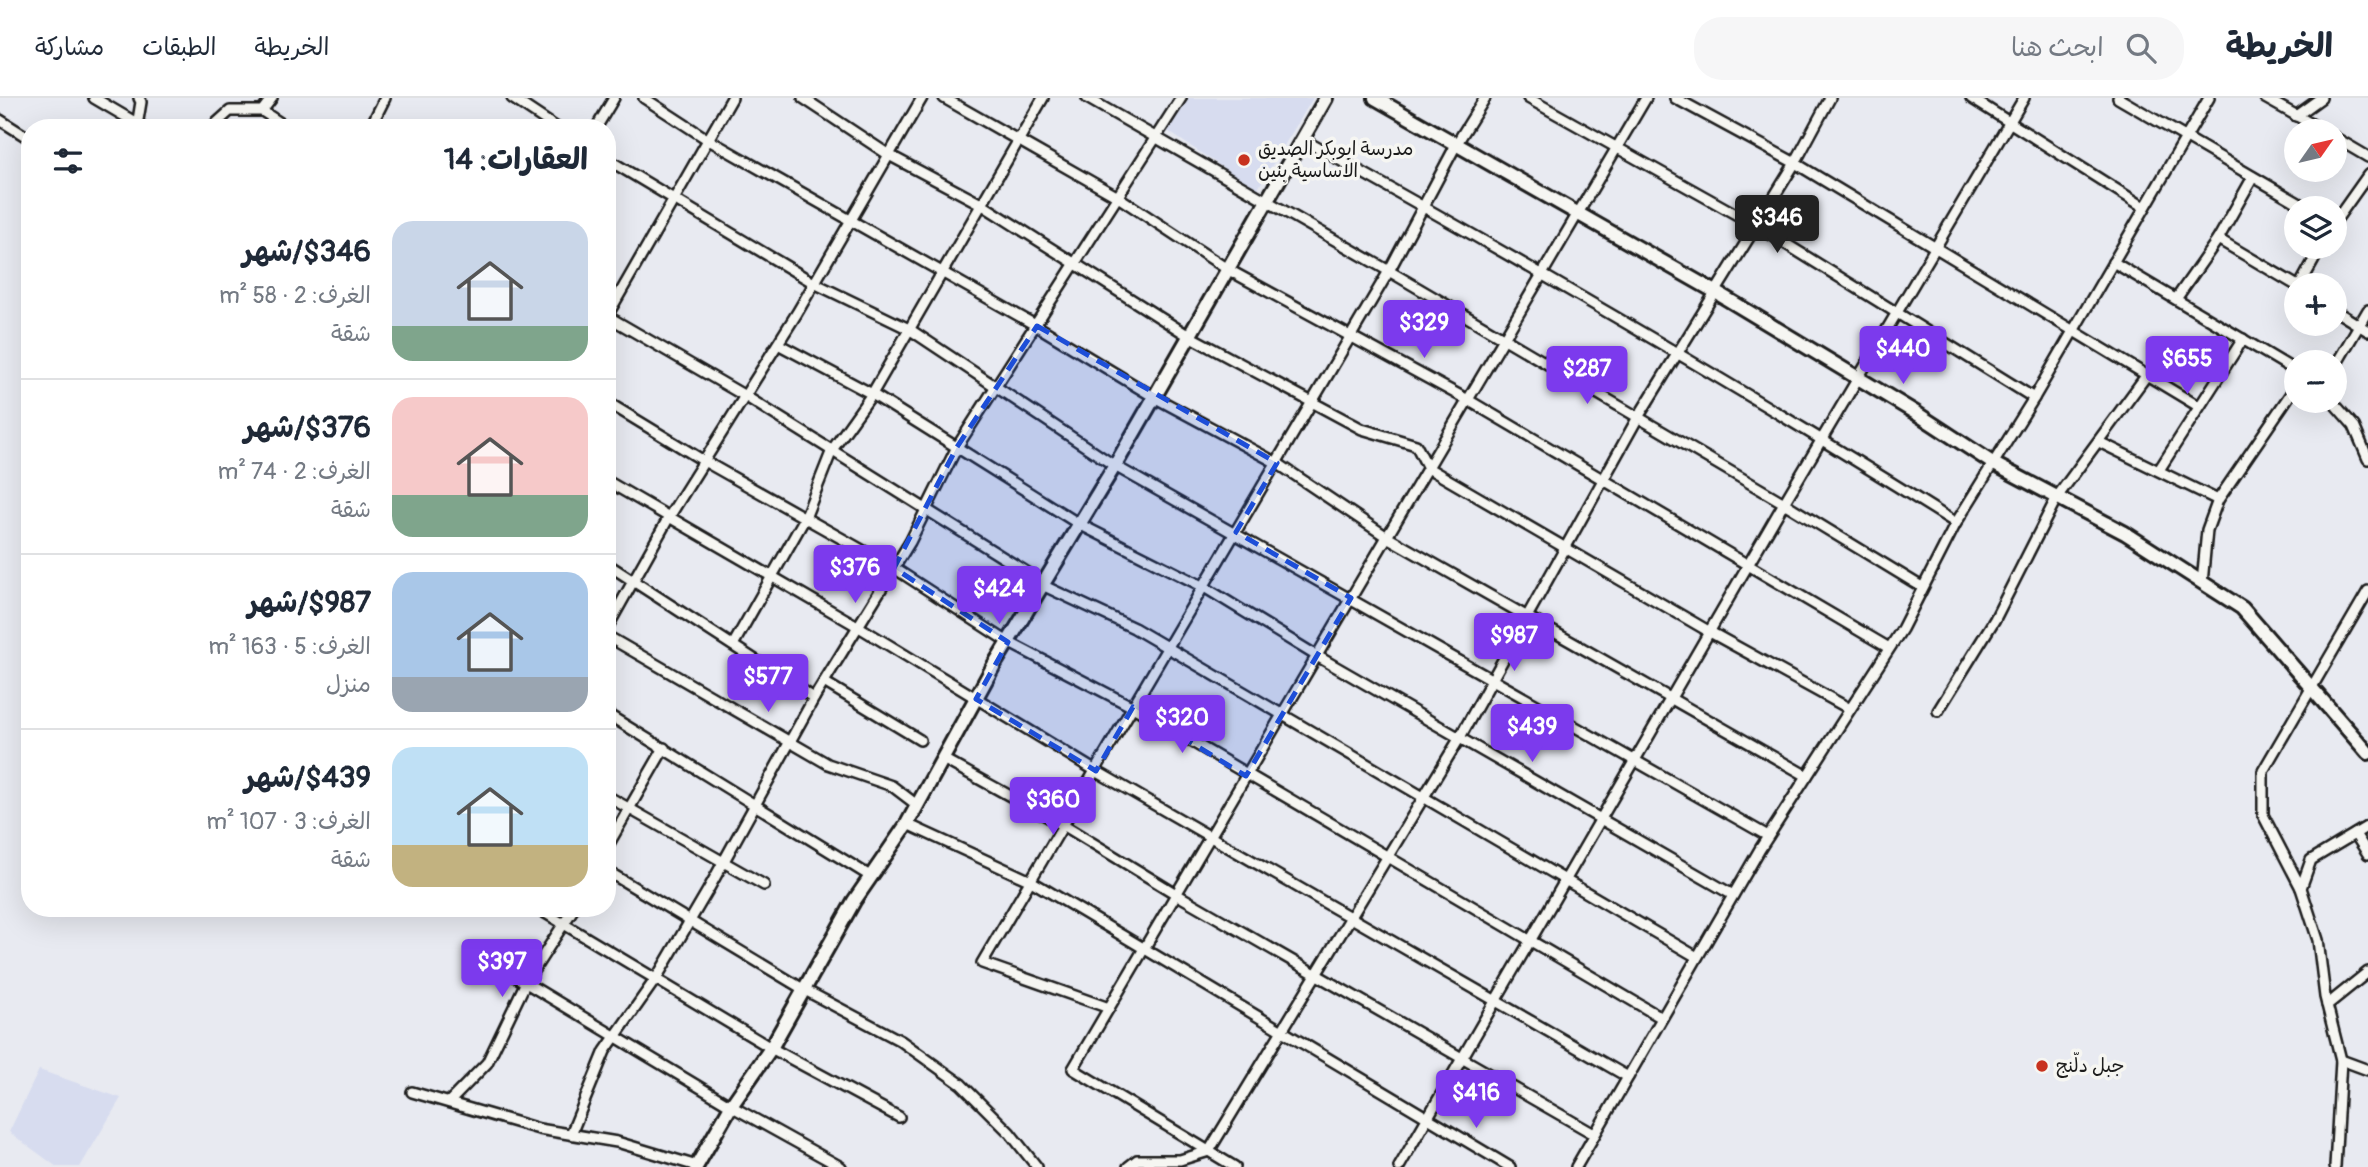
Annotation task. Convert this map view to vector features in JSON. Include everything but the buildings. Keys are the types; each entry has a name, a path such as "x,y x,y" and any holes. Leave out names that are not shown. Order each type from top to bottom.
{"street":[{"path":"94,98 127,119"},
{"path":"139,98 140,119"},
{"path":"262,111 272,98"},
{"path":"374,119 385,98"},
{"path":"512,98 543,119"},
{"path":"601,119 614,98"},
{"path":"644,98 708,139 1037,326 1154,397 1277,463 1387,537 1807,776"},
{"path":"616,300 732,98"},
{"path":"803,98 889,155 981,204 1074,266 1189,336 1314,400 1362,429 1416,444 1428,468 1710,632 1850,709"},
{"path":"616,613 669,517 778,344 922,98"},
{"path":"944,98 1118,197 1227,269 1468,400 1889,648"},
{"path":"733,645 805,518 832,450 872,394 1043,98"},
{"path":"1087,98 1265,203 1390,271 1922,587"},
{"path":"571,1134 605,1051 657,977 814,698 894,568 957,447 1181,98"},
{"path":"412,1092 540,1129 617,1142 696,1167 771,1048 870,876 907,824 975,699 1115,466 1325,98"},
{"path":"1375,98 1714,291 1858,377 1994,464 2125,533 2242,608 2368,753"},
{"path":"1109,1008 982,963 1390,271 1457,144 1485,98"},
{"path":"1528,98 1756,226 1899,312 2034,398"},
{"path":"1235,1167 1073,1069 1646,98"},
{"path":"1675,98 1795,163 2199,406"},
{"path":"1128,1167 1137,1160 1183,1164 1209,1151 1494,680 1637,419 1795,163 1830,98"},
{"path":"1970,98 2011,121 2144,207"},
{"path":"1399,1167 1784,503 2024,98"},
{"path":"2118,98 2286,196"},
{"path":"1576,1167 1768,836 1889,648 1956,523 2034,398 2209,98"},
{"path":"2265,98 2302,119"},
{"path":"2296,116 2320,98"},
{"path":"221,119 230,111 262,111 274,119"},
{"path":"0,120 21,133"},
{"path":"1302,139 1545,273 1823,439 1956,523"},
{"path":"2347,145 2368,157"},
{"path":"616,164 814,283 909,329 1115,466 1768,836"},
{"path":"2347,205 2368,175"},
{"path":"2176,299 2218,239 2253,177"},
{"path":"2218,239 2284,277"},
{"path":"2113,262 2284,364"},
{"path":"2345,350 2368,310"},
{"path":"2347,318 2368,331"},
{"path":"616,321 745,396 1042,585 1134,628 1698,957"},
{"path":"2160,470 2243,339"},
{"path":"778,344 872,394 1079,524 1204,587 1459,739 1733,895"},
{"path":"1938,711 1995,619 2057,498 2146,376"},
{"path":"2202,583 2207,530 2218,500 2284,404"},
{"path":"616,407 704,461 894,568 1008,642 1133,707 1246,776 1531,939 1662,1018"},
{"path":"2343,413 2354,426 2368,459"},
{"path":"2098,442 2218,500"},
{"path":"616,486 859,627 1096,771 1628,1077"},
{"path":"616,570 814,698"},
{"path":"2335,1167 2341,1060 2327,1005 2318,940 2301,888 2263,816 2263,771 2368,591"},
{"path":"616,641 828,764 892,786 917,805"},
{"path":"824,682 920,740"},
{"path":"616,719 757,803 870,876"},
{"path":"616,831 664,748"},
{"path":"943,759 1063,825 1176,894 1594,1135"},
{"path":"616,801 764,885"},
{"path":"907,824 1031,881 1427,1120 1510,1167"},
{"path":"2301,888 2311,860 2368,825"},
{"path":"2355,834 2368,854"},
{"path":"616,877 803,989 901,1041 961,1084 1010,1133 1037,1167"},
{"path":"552,917 657,977 771,1048 899,1117"},
{"path":"449,1102 487,1063 526,982 569,917"},
{"path":"483,957 616,1034 732,1106 841,1167"},
{"path":"2327,1005 2368,972"},
{"path":"2341,1060 2368,1070"}],"highlighted area":[{"path":"1037,326 1277,463 1236,532 1351,598 1246,776 1133,707 1096,771 976,699 1008,642 894,568 957,447"}],"shaded area":[{"name":"مدرسة ابوبكر الصديق الاساسية بنين","path":"1186,98 1313,98 1257,190 1166,130"},
{"path":"39,1070 121,1098 80,1167 57,1167 9,1132"}],"place":[{"name":"مدرسة ابوبكر الصديق الاساسية بنين","path":"1244,160"},
{"name":"جبل دلّنج","path":"2042,1066"}]}
